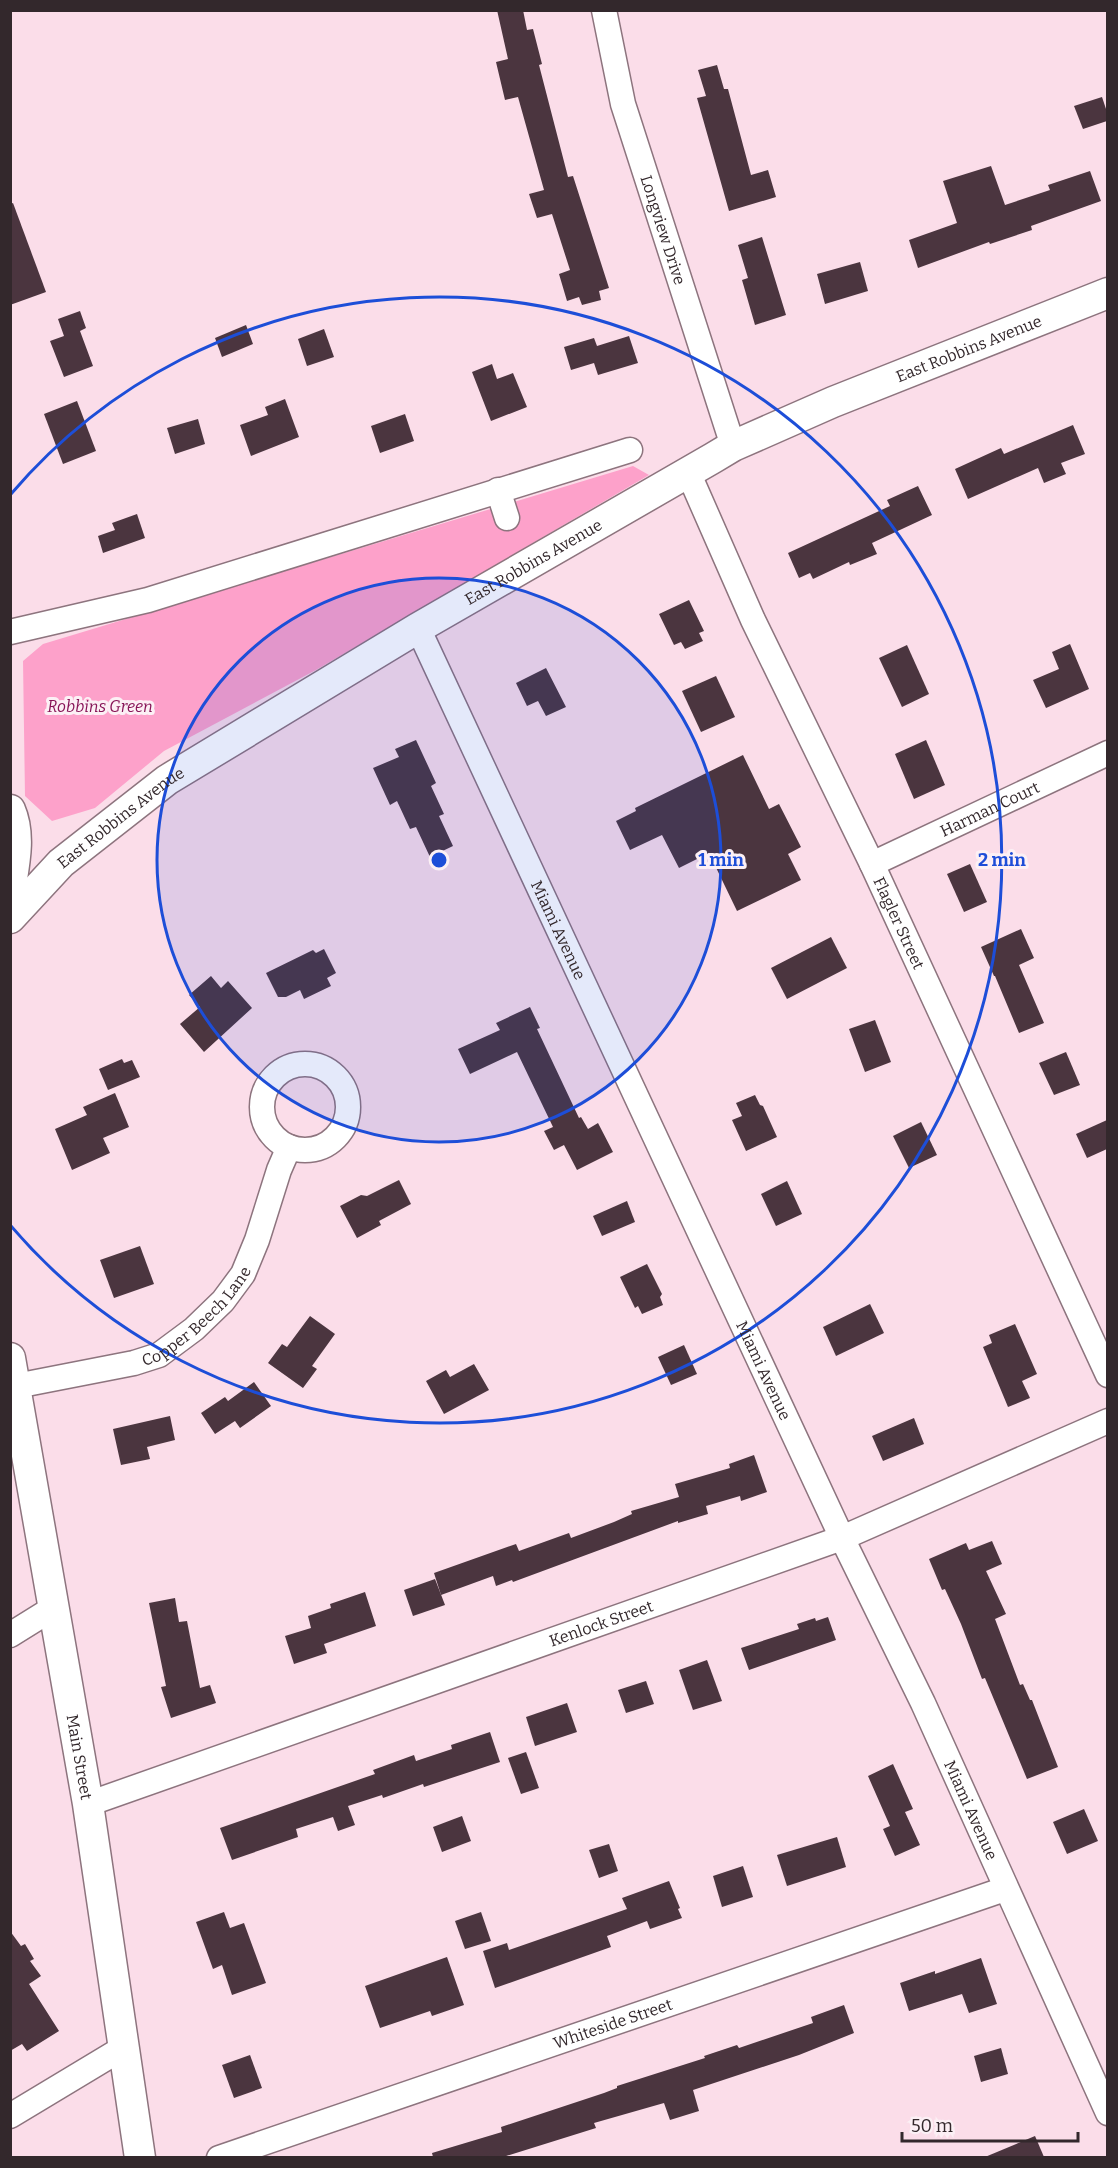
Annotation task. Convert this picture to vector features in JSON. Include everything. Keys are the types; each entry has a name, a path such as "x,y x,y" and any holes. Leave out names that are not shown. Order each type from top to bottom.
{"main road":[{"name":"East Robbins Avenue","path":"10,918 61,863 167,780 418,628 688,472 734,446 833,402 1107,293"},
{"path":"10,810 15,830 15,853 10,891"},
{"name":"Main Street","path":"13,1372 88,1804 140,2157"}],"street":[{"name":"Longview Drive","path":"604,10 623,104 734,446"},
{"path":"10,632 148,600 630,450"},
{"name":"Flagler Street","path":"688,472 753,620 872,864 1107,1375"},
{"path":"498,490 507,519"},
{"name":"Miami Avenue","path":"418,628 842,1538 923,1703 1107,2114"},
{"name":"Harman Court","path":"872,864 1107,753"},
{"name":"Copper Beech Lane","path":"13,1372 134,1363 159,1355 194,1329 224,1301 243,1274 279,1170 290,1147"},
{"name":"Kenlock Street","path":"88,1804 842,1538 1107,1422"},
{"path":"10,1635 55,1607"},
{"name":"Whiteside Street","path":"219,2157 1005,1889"},
{"path":"10,2116 123,2048"}],"green space":[{"name":"Robbins Green","path":"633,466 649,475 316,670 164,751 95,808 52,821 25,796 23,661 43,644"}],"building":[{"path":"497,10 523,10 527,30 533,29 542,64 539,65 568,177 573,176 609,288 599,291 601,300 582,305 579,297 567,301 559,274 570,270 552,214 537,218 529,194 544,190 518,97 505,100 496,62 508,59"},
{"path":"717,65 724,89 728,89 751,175 768,170 776,197 729,211 697,98 706,96 698,70"},
{"path":"1102,97 1107,112 1107,121 1083,129 1074,106"},
{"path":"991,166 1005,205 1050,190 1048,185 1090,171 1101,201 1031,226 1032,230 990,244 989,242 918,268 909,240 957,223 943,181"},
{"path":"13,203 46,292 10,305 10,204"},
{"path":"762,237 786,315 755,325 742,280 748,278 738,245"},
{"path":"860,262 868,291 825,304 817,274"},
{"path":"80,311 86,328 80,331 93,366 64,377 50,341 64,336 58,319"},
{"path":"246,325 253,344 222,357 215,338"},
{"path":"324,329 334,357 307,366 298,339"},
{"path":"629,336 638,363 598,375 594,363 571,370 564,347 594,338 597,346"},
{"path":"492,364 497,379 513,373 527,407 491,421 472,372"},
{"path":"285,399 299,437 251,456 240,425 268,415 265,407"},
{"path":"77,401 96,451 63,464 44,414"},
{"path":"405,414 414,441 380,453 371,426"},
{"path":"198,419 205,444 175,454 167,428"},
{"path":"1073,425 1085,454 1061,463 1066,474 1044,483 1038,468 968,499 955,469 1001,448 1004,454"},
{"path":"918,486 932,515 872,543 877,554 850,565 849,562 813,579 810,573 799,578 788,553 890,506 887,500"},
{"path":"137,514 145,538 103,553 98,536 115,530 112,523"},
{"path":"689,600 704,631 699,633 703,641 685,649 681,642 674,645 659,614"},
{"path":"1070,644 1089,689 1046,708 1033,680 1059,669 1052,652"},
{"path":"907,645 929,694 902,707 879,658"},
{"path":"546,668 566,707 546,716 538,701 527,706 516,683"},
{"path":"716,676 735,717 701,732 682,691"},
{"path":"416,740 436,783 431,786 444,814 439,816 453,846 430,857 416,827 410,829 397,801 390,805 373,768 399,757 395,749"},
{"path":"926,740 945,785 914,799 895,754"},
{"path":"743,755 769,809 779,804 801,847 788,854 801,880 737,911 709,853 679,868 662,835 630,850 616,821 636,811 635,808"},
{"path":"970,864 987,902 964,912 947,874"},
{"path":"1021,929 1034,958 1019,965 1044,1023 1019,1033 981,947"},
{"path":"831,937 847,968 787,999 771,968"},
{"path":"324,949 336,973 327,978 331,986 304,999 300,990 286,997 278,997 266,973 313,950 316,953"},
{"path":"211,976 221,988 228,981 252,1008 204,1052 180,1024 200,1007 189,995"},
{"path":"530,1007 540,1028 537,1029 579,1118 581,1117 588,1129 598,1123 613,1152 577,1170 564,1145 554,1150 544,1131 553,1127 517,1052 470,1074 458,1049 500,1030 496,1023"},
{"path":"875,1020 891,1062 865,1072 849,1029"},
{"path":"1066,1052 1080,1085 1054,1095 1039,1063"},
{"path":"122,1059 124,1063 132,1060 140,1077 108,1090 99,1069"},
{"path":"115,1093 129,1127 103,1138 110,1153 72,1170 55,1129 87,1115 83,1107"},
{"path":"755,1095 760,1105 763,1106 777,1137 746,1151 732,1120 742,1116 736,1103"},
{"path":"1107,1120 1107,1149 1087,1158 1076,1134"},
{"path":"921,1122 937,1155 909,1168 893,1136"},
{"path":"399,1180 411,1204 379,1221 381,1225 357,1238 340,1206"},
{"path":"787,1181 802,1214 776,1226 761,1194"},
{"path":"627,1201 635,1222 602,1236 593,1216"},
{"path":"140,1246 154,1284 114,1298 100,1260"},
{"path":"647,1264 662,1294 660,1297 663,1305 642,1314 638,1306 635,1308 620,1277"},
{"path":"870,1304 884,1333 836,1356 823,1327"},
{"path":"310,1316 335,1334 312,1366 317,1369 303,1388 268,1363 282,1344 287,1347"},
{"path":"1015,1324 1037,1374 1022,1381 1030,1398 1008,1407 983,1347 992,1343 989,1335"},
{"path":"684,1345 697,1374 671,1385 658,1357"},
{"path":"474,1364 489,1390 444,1414 426,1381 446,1370 450,1377"},
{"path":"254,1382 271,1406 240,1428 235,1421 215,1434 201,1413 225,1397 228,1401"},
{"path":"170,1416 175,1440 147,1447 150,1459 121,1465 113,1429"},
{"path":"914,1418 924,1444 883,1461 872,1436"},
{"path":"754,1455 767,1492 741,1501 740,1496 706,1506 708,1514 678,1523 678,1521 513,1582 512,1580 496,1586 493,1576 441,1595 434,1573 516,1544 519,1551 569,1533 571,1538 632,1514 631,1511 679,1497 675,1484 730,1468 729,1464"},
{"path":"992,1541 1002,1564 986,1571 1006,1614 995,1619 1020,1685 1023,1684 1032,1700 1058,1767 1027,1779 985,1678 982,1679 961,1624 945,1589 942,1590 929,1559 966,1543 969,1550"},
{"path":"435,1579 445,1605 413,1616 404,1590"},
{"path":"365,1592 376,1626 324,1644 327,1653 294,1664 285,1636 311,1628 308,1616 331,1608 330,1604"},
{"path":"175,1598 179,1622 187,1621 200,1688 210,1685 216,1703 171,1718 161,1687 166,1686 149,1603"},
{"path":"828,1617 836,1640 749,1670 741,1648 799,1629 797,1624 815,1618 816,1621"},
{"path":"707,1660 722,1701 693,1710 679,1670"},
{"path":"646,1681 654,1704 626,1713 618,1690"},
{"path":"567,1703 577,1732 535,1746 526,1717"},
{"path":"490,1732 500,1762 424,1787 423,1784 383,1798 382,1795 348,1806 355,1825 338,1831 333,1817 296,1829 298,1837 232,1860 220,1828 375,1774 373,1770 414,1755 416,1761 452,1749 451,1745"},
{"path":"526,1752 539,1788 521,1794 508,1758"},
{"path":"893,1764 913,1809 905,1812 920,1845 895,1856 883,1829 890,1826 868,1776"},
{"path":"1084,1809 1098,1841 1067,1854 1053,1822"},
{"path":"462,1816 471,1841 442,1852 433,1827"},
{"path":"837,1837 846,1867 787,1886 777,1855"},
{"path":"609,1844 618,1871 599,1878 589,1850"},
{"path":"743,1866 753,1897 722,1907 713,1876"},
{"path":"669,1881 682,1918 650,1929 647,1921 607,1936 611,1947 495,1988 483,1951 507,1943 509,1950 627,1909 622,1898"},
{"path":"224,1912 230,1928 244,1923 266,1983 232,1995 222,1965 213,1969 196,1922"},
{"path":"481,1912 491,1941 465,1949 455,1921"},
{"path":"10,1931 21,1946 25,1944 34,1959 30,1961 41,1976 29,1984 59,2031 27,2051 22,2044 10,2051"},
{"path":"447,1957 464,2005 432,2016 430,2011 380,2028 365,1986"},
{"path":"981,1958 997,2004 969,2013 962,1994 909,2011 900,1983"},
{"path":"844,2005 854,2033 799,2055 693,2090 699,2111 670,2120 664,2103 594,2123 596,2128 503,2157 433,2157 432,2153 502,2132 501,2127 604,2093 617,2086 705,2058 704,2056 737,2045 739,2048 813,2023 811,2017"},
{"path":"1001,2048 1008,2074 981,2082 974,2056"},
{"path":"250,2055 262,2088 234,2098 222,2065"},
{"path":"1035,2136 1044,2157 985,2157"}]}
